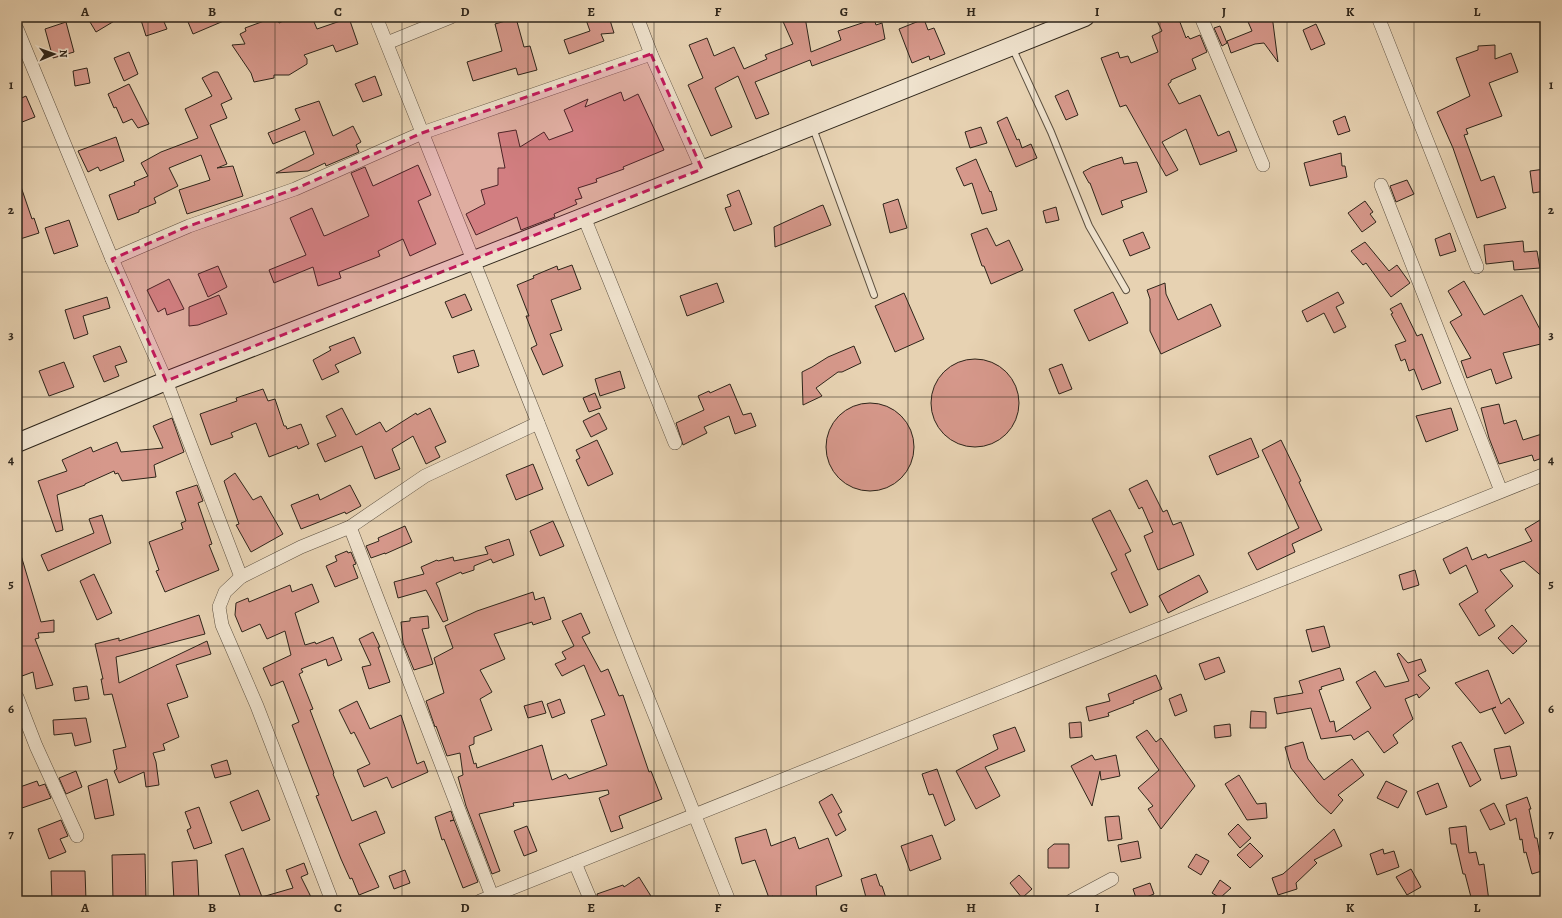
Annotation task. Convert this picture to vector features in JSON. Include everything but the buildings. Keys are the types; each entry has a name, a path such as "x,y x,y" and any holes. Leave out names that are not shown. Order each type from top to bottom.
{"street":[{"path":"376,17 730,901"},
{"path":"386,43 451,17"},
{"path":"637,17 651,54 702,169"},
{"path":"17,443 166,381 584,217 1085,17"},
{"path":"1201,17 1263,165"},
{"path":"1378,17 1477,267"},
{"path":"17,29 112,259 166,381 241,577"},
{"path":"112,259 189,226 295,189 422,133 651,54"},
{"path":"1381,185 1502,491"},
{"path":"584,217 675,443"},
{"path":"332,901 256,706 222,625 219,607 225,592 241,577 301,547 350,527 425,476 538,423"},
{"path":"350,527 483,900 1545,474"},
{"path":"17,697 36,746 77,836"},
{"path":"575,863 591,901"},
{"path":"1071,901 1112,879"}],"lane":[{"path":"1012,46 1051,132 1089,226 1126,290"},
{"path":"812,125 874,295"}],"highlighted area":[{"path":"651,54 702,169 166,381 112,259 189,226 295,189 422,133"}]}
